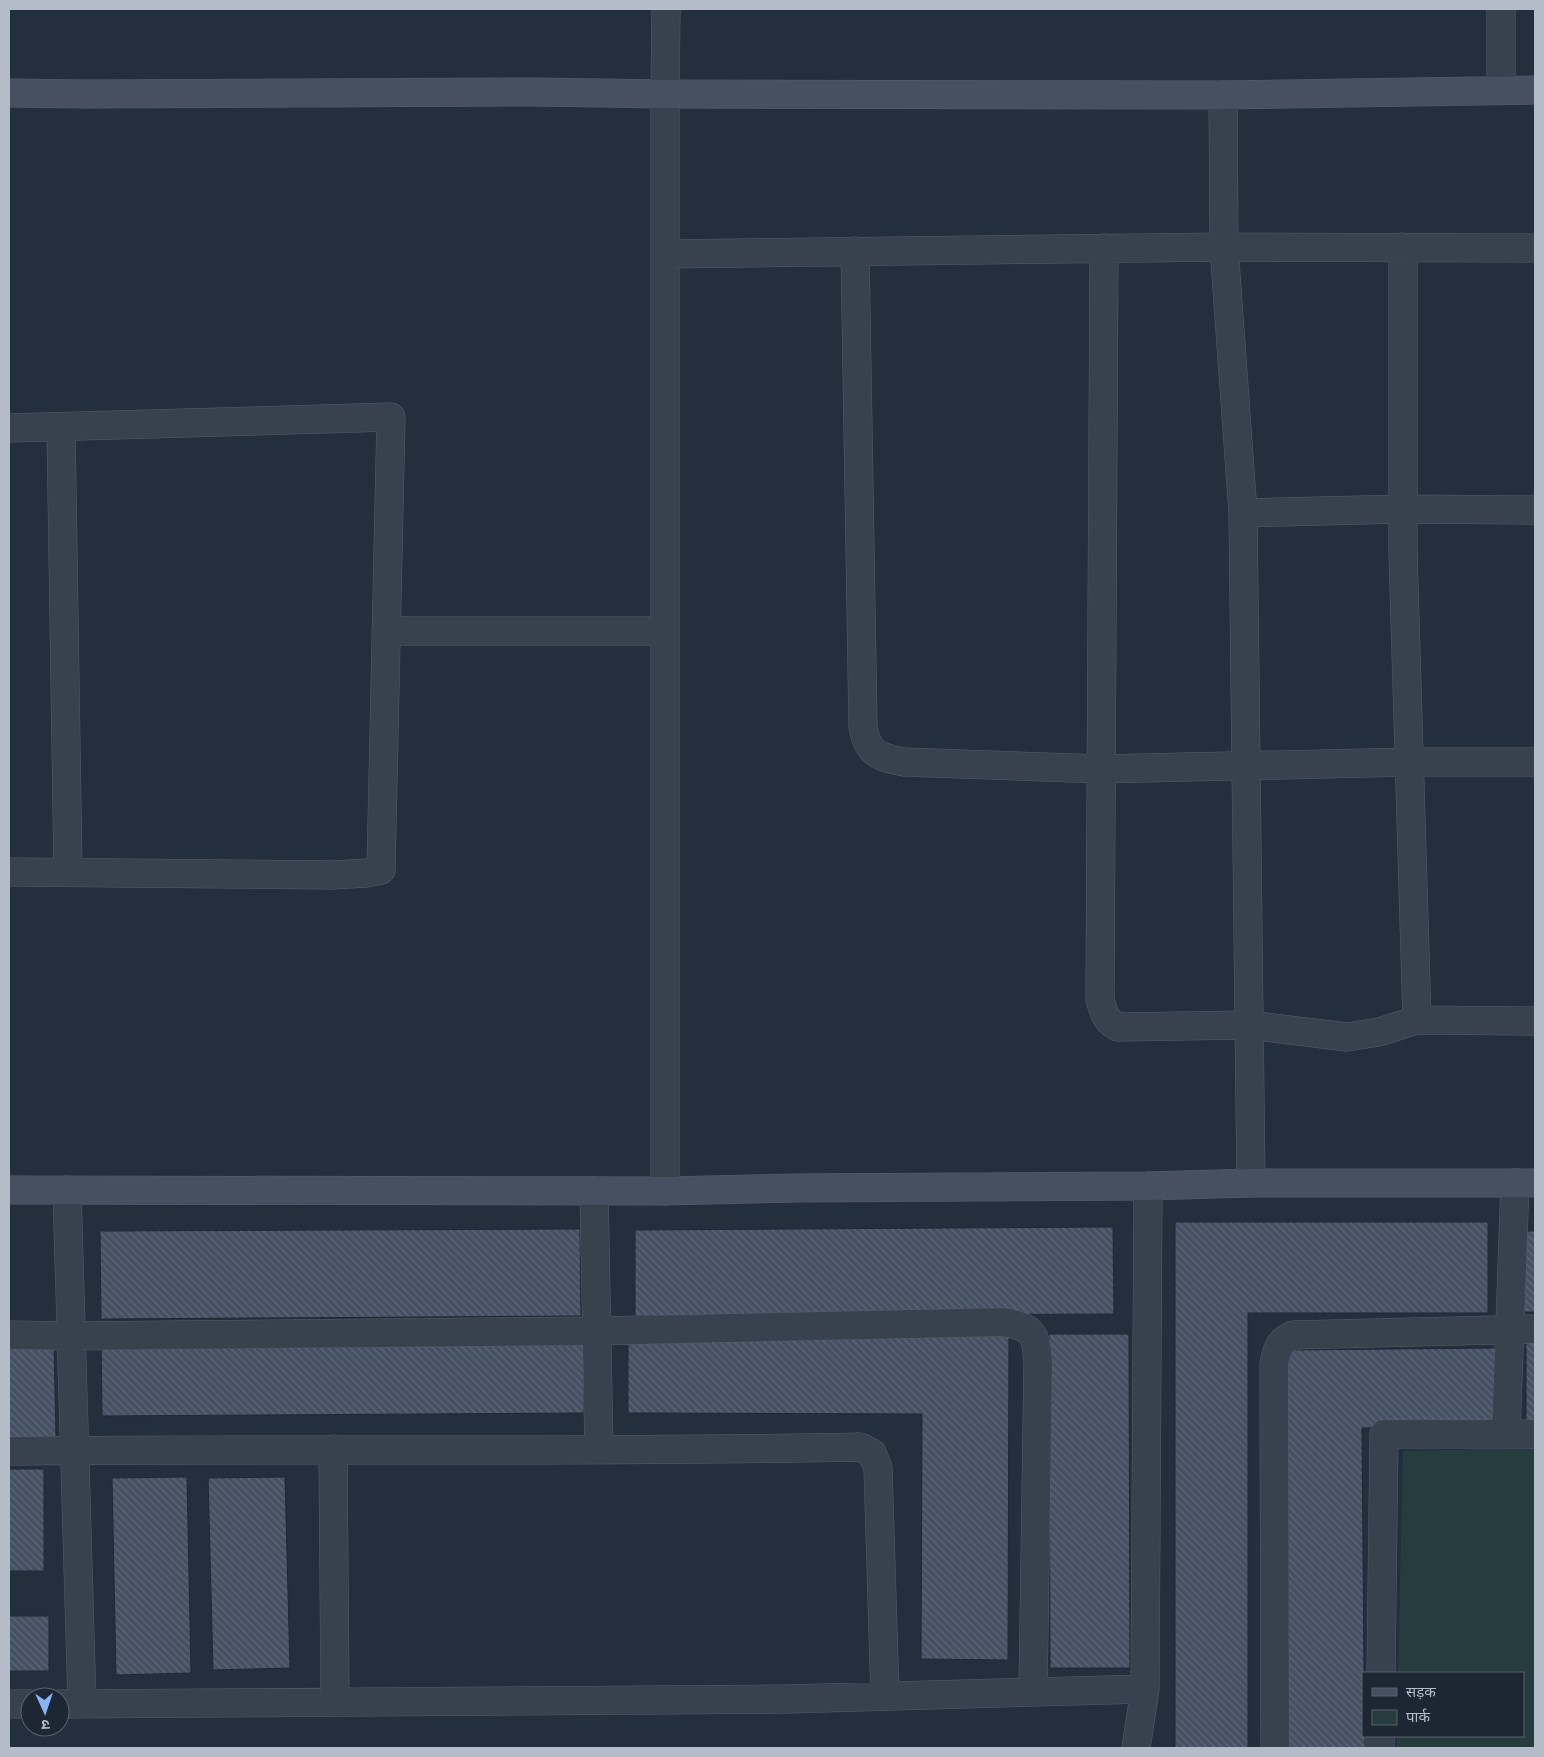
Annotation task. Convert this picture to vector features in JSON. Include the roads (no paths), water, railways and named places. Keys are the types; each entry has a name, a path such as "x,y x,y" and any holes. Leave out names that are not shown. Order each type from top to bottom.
{"street":[{"path":"665,1191 666,9"},
{"path":"1501,9 1501,90"},
{"path":"9,92 85,94 535,92 1223,95 1535,90"},
{"path":"1223,95 1224,247 1243,513 1251,1183"},
{"path":"665,254 1224,247 1535,248"},
{"path":"1403,247 1403,509 1417,1020"},
{"path":"1104,248 1100,1000 1105,1015 1110,1023 1118,1027 1249,1024 1347,1037 1379,1032 1417,1020 1535,1021"},
{"path":"855,252 863,720 864,737 871,749 882,758 904,762 1101,768 1409,762 1535,762"},
{"path":"9,428 391,418 381,870 333,875 9,872"},
{"path":"62,427 68,872"},
{"path":"1243,513 1403,509 1535,510"},
{"path":"386,630 665,631"},
{"path":"9,1190 665,1191 806,1188 1148,1186 1251,1183 1525,1183 1523,1329 1506,1434"},
{"path":"1136,1748 1145,1689 1148,1186"},
{"path":"67,1190 74,1450 71,1703 779,1699 1145,1689"},
{"path":"594,1191 599,1450"},
{"path":"9,1335 597,1331 1004,1322 1022,1325 1032,1332 1037,1345 1038,1363 1033,1692"},
{"path":"1275,1748 1274,1364 1278,1349 1284,1339 1293,1335 1523,1329"},
{"path":"1381,1672 1384,1434 1535,1434"},
{"path":"9,1450 704,1450 860,1447 872,1453 878,1468 886,1696"},
{"path":"333,1449 335,1702"}]}
